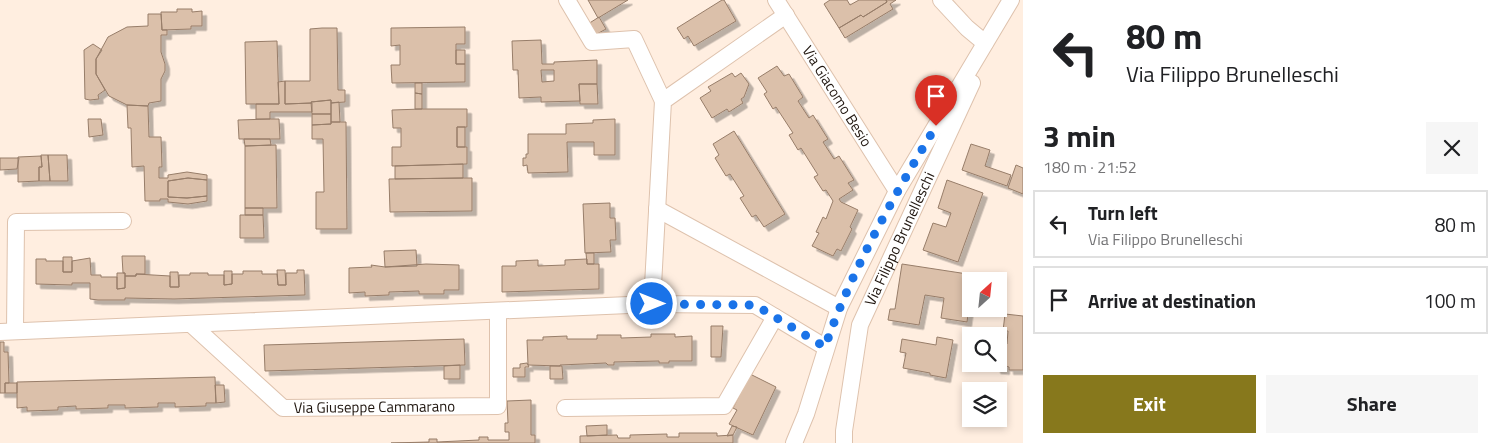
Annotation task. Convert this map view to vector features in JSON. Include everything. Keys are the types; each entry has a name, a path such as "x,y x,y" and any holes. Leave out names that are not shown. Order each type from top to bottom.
{"street":[{"path":"567,0 592,42 634,39 663,101 652,304"},
{"name":"Via Giacomo Besio","path":"776,0 897,191"},
{"path":"941,0 967,28 985,43"},
{"name":"Via Filippo Brunelleschi","path":"794,443 806,414 825,347 839,308 897,191 1011,0"},
{"path":"663,101 786,14"},
{"name":"Via Filippo Brunelleschi","path":"844,443 844,431 860,325 979,68 985,43"},
{"path":"657,209 839,308"},
{"path":"124,221 16,222 7,332 652,304 755,305 825,347"},
{"name":"Via Giuseppe Cammarano","path":"191,324 283,408 498,406 498,311"},
{"path":"565,408 724,406 775,317"}],"building":[{"path":"588,0 628,0 598,18"},
{"path":"724,0 736,21 694,46 688,36 684,39 677,28"},
{"path":"830,0 847,0 850,5 859,0 886,0 887,2 863,17 861,15 839,28 824,4"},
{"path":"886,0 896,0 890,4 893,9 845,38 839,28 861,15 863,17 887,2"},
{"path":"177,9 192,9 192,12 202,11 202,26 191,26 191,29 162,30 161,12 177,12"},
{"path":"148,14 161,14 162,30 167,30 167,35 161,35 161,52 165,71 161,79 161,101 149,103 148,106 127,105 109,96 96,74 96,59 108,37 127,27 148,26"},
{"path":"599,17 606,29 595,35 588,24"},
{"path":"465,27 465,44 456,44 456,64 465,64 465,82 392,83 391,65 400,65 400,45 391,46 391,28"},
{"path":"337,28 338,90 345,90 345,102 331,103 331,100 285,104 285,81 310,81 310,29"},
{"path":"541,40 542,64 597,60 597,84 579,84 580,101 541,102 541,97 519,98 518,70 513,70 512,41","holes":["541,70 554,70 554,81 542,82"]},
{"path":"277,41 279,104 246,104 245,42"},
{"path":"93,44 102,50 96,59 96,74 105,90 98,95 99,99 90,100 85,99 84,50"},
{"path":"456,50 465,50 465,64 456,64"},
{"path":"777,66 784,76 789,74 803,97 798,101 809,118 813,115 828,139 823,142 834,159 839,156 854,180 848,183 853,190 839,199 841,202 858,210 850,227 852,229 841,251 837,249 833,256 812,246 819,233 816,232 823,217 826,219 833,201 826,190 823,191 814,177 818,175 801,148 798,150 789,135 793,133 776,107 773,109 764,94 767,92 758,78"},
{"path":"732,73 735,77 741,73 749,84 744,97 741,99 743,103 729,112 727,109 712,118 700,98 711,91 708,87"},
{"path":"285,81 285,104 312,103 312,112 270,112 270,119 256,119 256,104 279,104 278,82"},
{"path":"415,83 422,83 422,94 415,93"},
{"path":"579,84 597,84 598,104 580,104"},
{"path":"415,93 422,94 422,109 415,109"},
{"path":"331,100 331,114 312,114 311,102"},
{"path":"339,102 340,122 331,122 331,103"},
{"path":"127,105 148,106 149,137 161,137 162,167 159,167 159,178 168,178 168,175 187,172 207,175 207,180 188,178 168,181 168,197 207,196 207,201 188,204 168,202 168,199 145,201 144,166 132,167 131,128 128,128"},
{"path":"467,109 467,127 457,127 457,147 467,147 467,164 392,166 392,147 401,147 401,128 393,128 392,110"},
{"path":"312,114 331,114 331,124 312,125"},
{"path":"88,119 101,119 103,135 89,137"},
{"path":"279,119 280,139 239,139 238,120"},
{"path":"615,119 615,155 594,155 594,142 567,142 568,172 528,173 527,165 523,166 523,158 526,158 526,154 528,154 528,134 566,134 566,124 593,123 593,120"},
{"path":"331,122 346,122 347,229 316,229 316,192 324,192 323,139 312,139 312,125 331,124"},
{"path":"457,127 465,127 465,147 457,147"},
{"path":"734,131 785,214 764,227 756,215 752,217 740,198 744,196 730,174 726,176 715,158 719,155 713,144"},
{"path":"244,139 270,139 271,145 245,146"},
{"path":"971,144 990,150 985,166 1011,175 1007,186 962,170"},
{"path":"276,145 277,208 245,208 245,146"},
{"path":"41,155 48,155 50,181 39,181 39,167 42,167"},
{"path":"48,155 67,155 68,181 50,181"},
{"path":"41,156 42,167 39,167 39,181 18,182 18,157"},
{"path":"0,158 19,158 17,169 0,170"},
{"path":"463,164 463,178 395,179 395,166"},
{"path":"1016,165 1023,168 1023,194 1008,188"},
{"path":"188,178 207,180 207,196 168,197 168,181"},
{"path":"472,178 472,211 390,212 389,179"},
{"path":"947,180 983,193 958,262 923,250 933,223 946,227 951,213 938,208"},
{"path":"610,203 610,218 615,218 616,240 610,240 611,252 585,253 583,204"},
{"path":"245,208 263,208 263,215 245,215"},
{"path":"240,215 263,215 264,238 240,238"},
{"path":"416,250 417,266 385,267 384,251"},
{"path":"586,253 594,253 594,264 587,264"},
{"path":"122,256 145,256 145,274 125,276 125,273 123,273"},
{"path":"63,257 72,257 72,272 63,272"},
{"path":"90,258 91,275 117,277 117,289 125,288 125,276 136,276 136,274 170,276 170,287 179,287 179,275 208,273 208,275 224,275 224,285 232,284 232,274 243,274 243,271 262,271 262,274 277,274 278,285 286,285 286,273 297,273 297,270 304,270 305,295 98,300 90,299 90,283 72,283 72,285 36,284 36,259 63,261 63,272 72,272 72,261"},
{"path":"587,259 587,264 599,264 599,289 502,292 502,266 516,266 516,261 538,260 538,266 565,265 565,260"},
{"path":"426,264 459,265 459,290 444,290 444,294 419,294 419,291 389,292 389,295 365,296 365,292 349,293 349,268 372,267 371,265 385,267"},
{"path":"902,264 962,273 962,318 968,318 967,322 941,318 944,298 925,295 919,325 888,320 890,309 895,309"},
{"path":"277,270 285,270 286,285 278,285"},
{"path":"224,271 232,271 232,284 224,285"},
{"path":"170,272 178,272 179,287 170,287"},
{"path":"117,273 125,273 125,288 117,289"},
{"path":"1008,314 1023,316 1023,370 1009,370 1007,366 1008,331 1007,327 1003,327 1005,318 1008,318"},
{"path":"711,326 723,326 721,357 711,357"},
{"path":"651,334 675,334 675,337 692,336 692,361 669,361 669,363 659,363 659,361 614,362 614,365 606,363 560,366 528,365 527,340 543,340 543,337 567,336 567,339 597,339 597,335 621,335 621,338 651,337"},
{"path":"937,337 953,340 946,378 903,368 906,353 900,352 902,339 936,345"},
{"path":"464,339 465,365 265,371 264,345"},
{"path":"0,342 4,342 4,352 8,352 9,383 5,383 5,393 0,393"},
{"path":"527,363 529,367 525,367 525,377 513,377 513,368 520,368 520,364"},
{"path":"460,365 460,379 444,379 444,366"},
{"path":"550,366 562,366 563,379 550,379"},
{"path":"750,374 776,387 753,435 729,424 737,410 733,408"},
{"path":"215,377 216,403 206,403 206,406 175,407 175,403 158,403 158,407 125,408 125,405 108,405 108,408 76,409 76,406 58,407 58,410 27,411 27,407 17,408 17,382"},
{"path":"5,383 17,383 17,393 5,393"},
{"path":"215,385 224,385 225,402 216,403"},
{"path":"531,400 531,435 535,435 535,443 391,443 429,442 429,439 437,439 437,442 479,440 479,437 488,437 488,440 509,440 509,432 505,432 505,423 508,423 507,401"},
{"path":"607,425 607,435 587,436 586,426"},
{"path":"732,426 737,427 733,435 727,436"},
{"path":"679,433 717,433 717,436 733,435 733,443 580,443 580,436 617,435 618,438 630,438 630,435 667,434 667,437 679,437"}],"route":[{"path":"652,304 755,305 825,347 839,308 897,191 936,126"}]}
